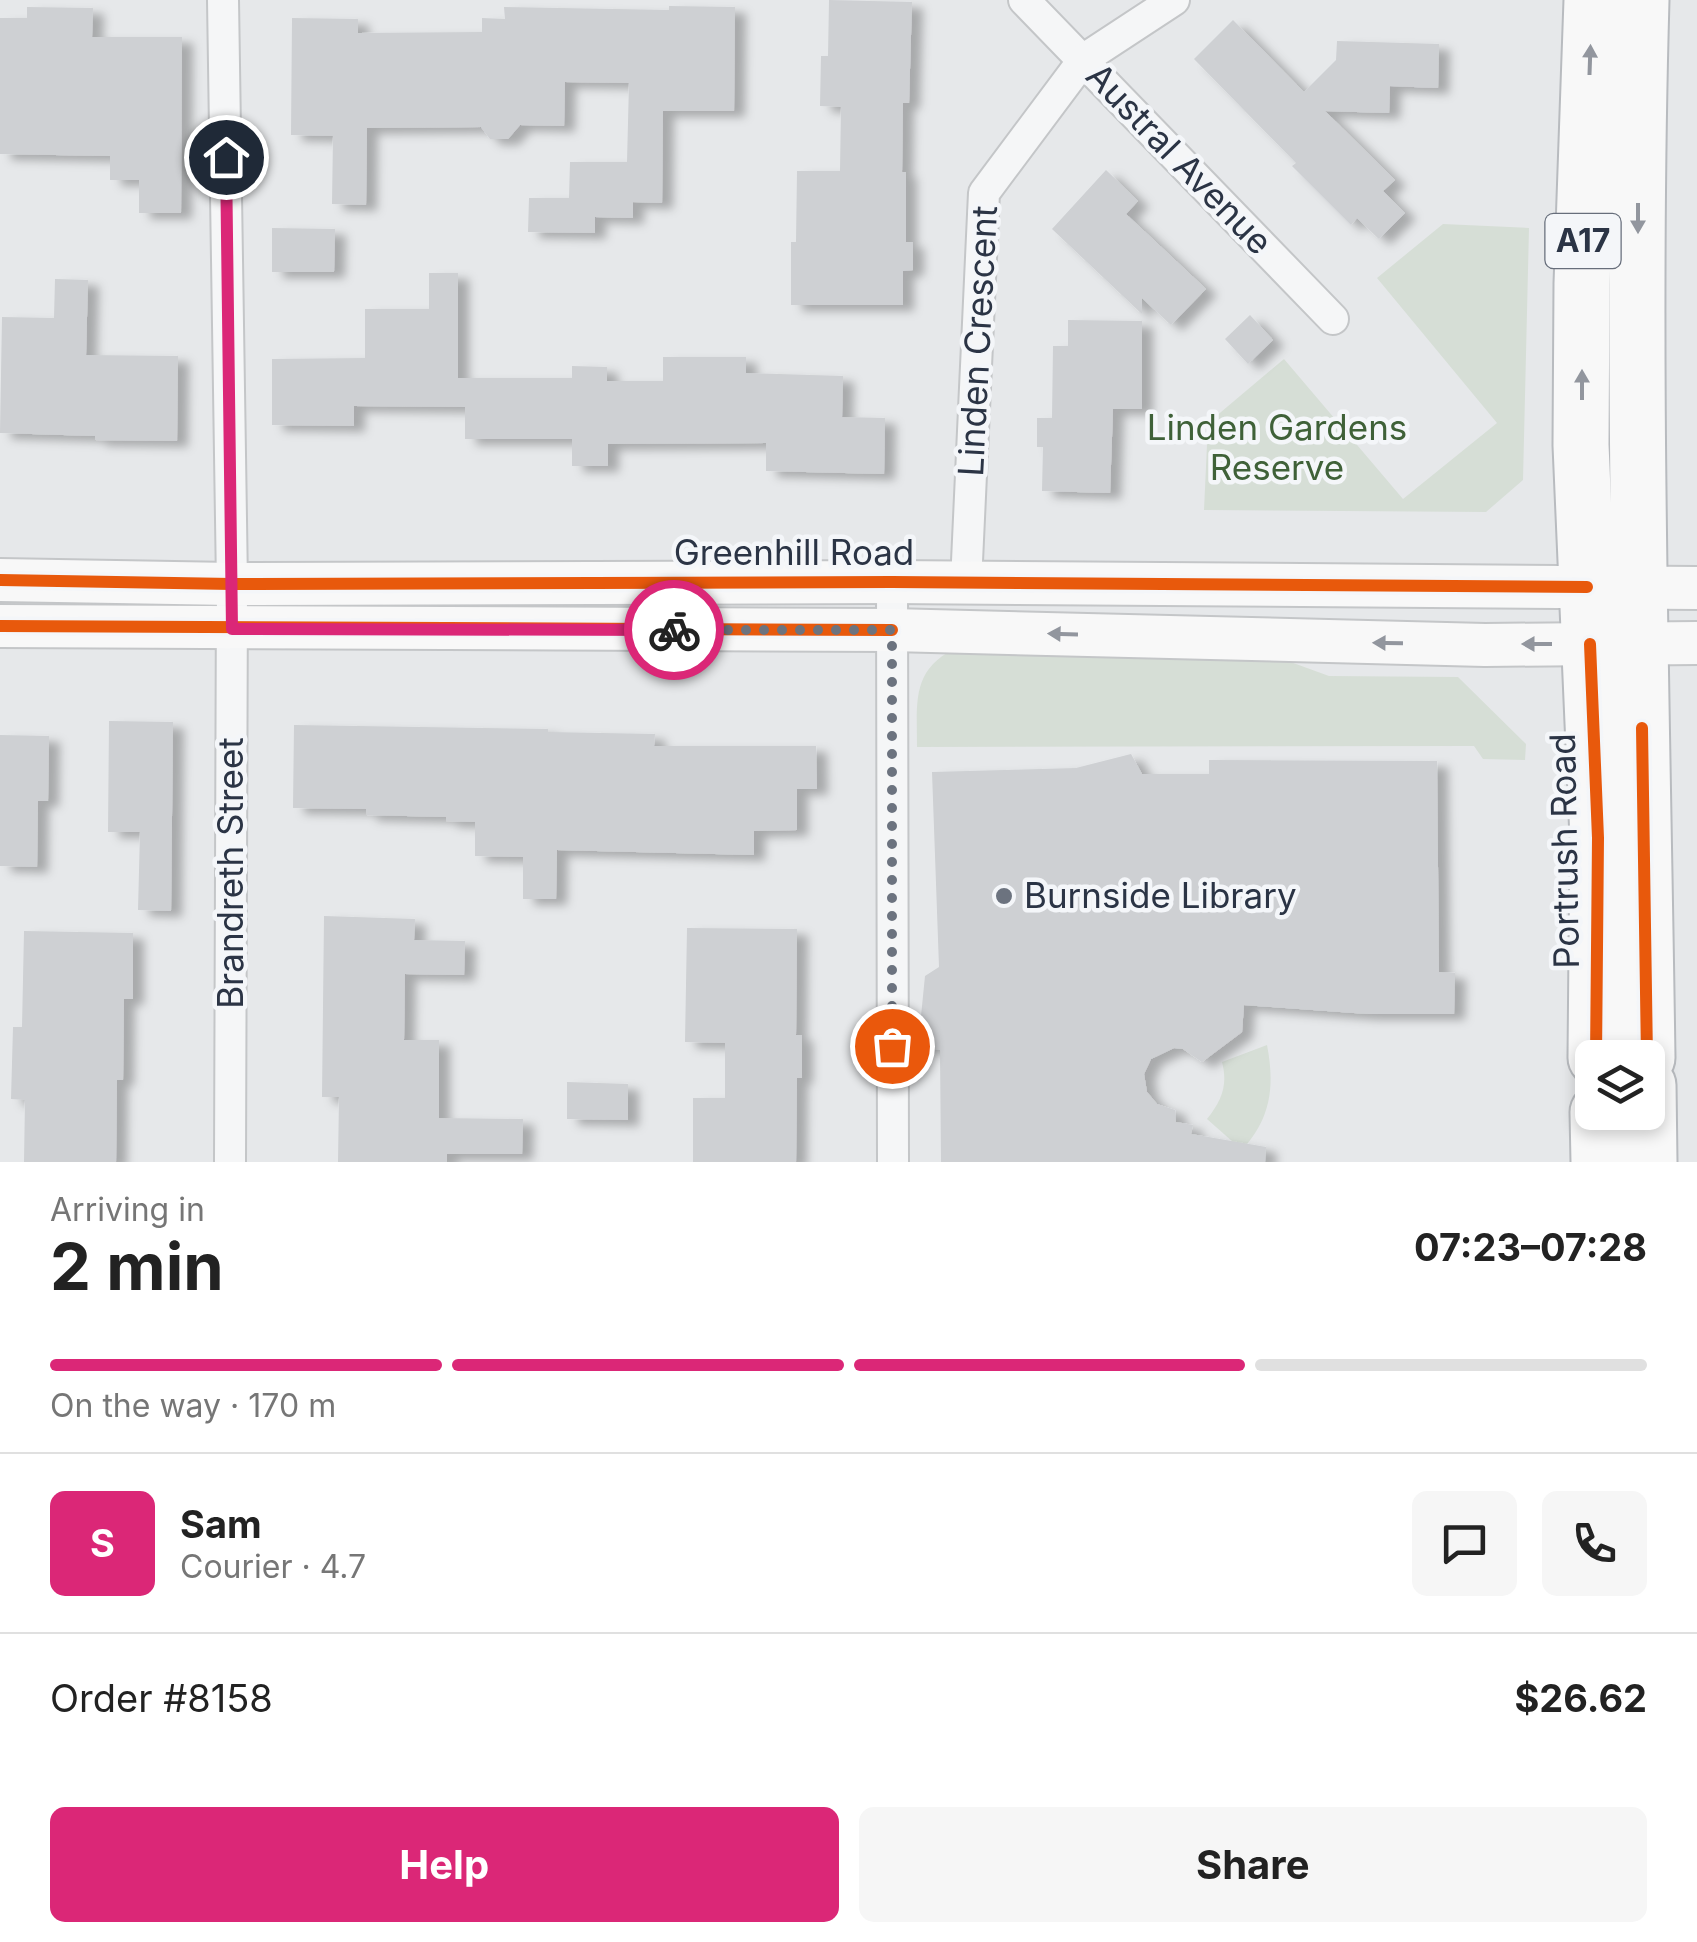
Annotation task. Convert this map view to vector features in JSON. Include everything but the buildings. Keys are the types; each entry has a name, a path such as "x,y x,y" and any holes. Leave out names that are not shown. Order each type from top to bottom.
{"highway":[{"name":"Portrush Road","path":"1592,0 1581,446 1614,587"},
{"name":"Portrush Road","path":"1641,0 1614,587 1646,1040"},
{"name":"Portrush Road","path":"1596,1040 1598,838 1615,644"},
{"path":"1598,1130 1599,1162"},
{"path":"1648,1130 1648,1162"}],"main road":[{"name":"Greenhill Road","path":"0,580 1697,588"},
{"path":"0,626 892,630 1360,642 1697,643"}],"street":[{"name":"Brandreth Street","path":"223,0 232,584 230,1162"},
{"name":"Austral Avenue","path":"1024,0 1333,320"},
{"name":"Linden Crescent","path":"966,583 984,193 1084,59 1174,0"},
{"path":"892,582 893,1162"}],"green space":[{"name":"Linden Gardens Reserve","path":"1443,224 1529,228 1523,480 1486,512 1204,510 1208,423 1284,359 1403,499 1497,423 1377,278"},
{"path":"961,646 1285,660 1329,676 1458,677 1526,744 1525,760 1483,759 1474,746 917,747 918,700 925,675 945,654"},
{"path":"1267,1045 1271,1074 1265,1114 1242,1150 1207,1119 1222,1092 1222,1062"}],"cycle path":[{"path":"0,580 1587,587"},
{"path":"0,626 892,630"},
{"path":"1590,644 1598,838 1596,1040"},
{"path":"1642,728 1647,1040"}],"way so far":[{"path":"674,630 892,630 892,1046"}],"place":[{"name":"Burnside Library","path":"1004,896"}],"route":[{"path":"226,157 232,629 674,630"}]}
